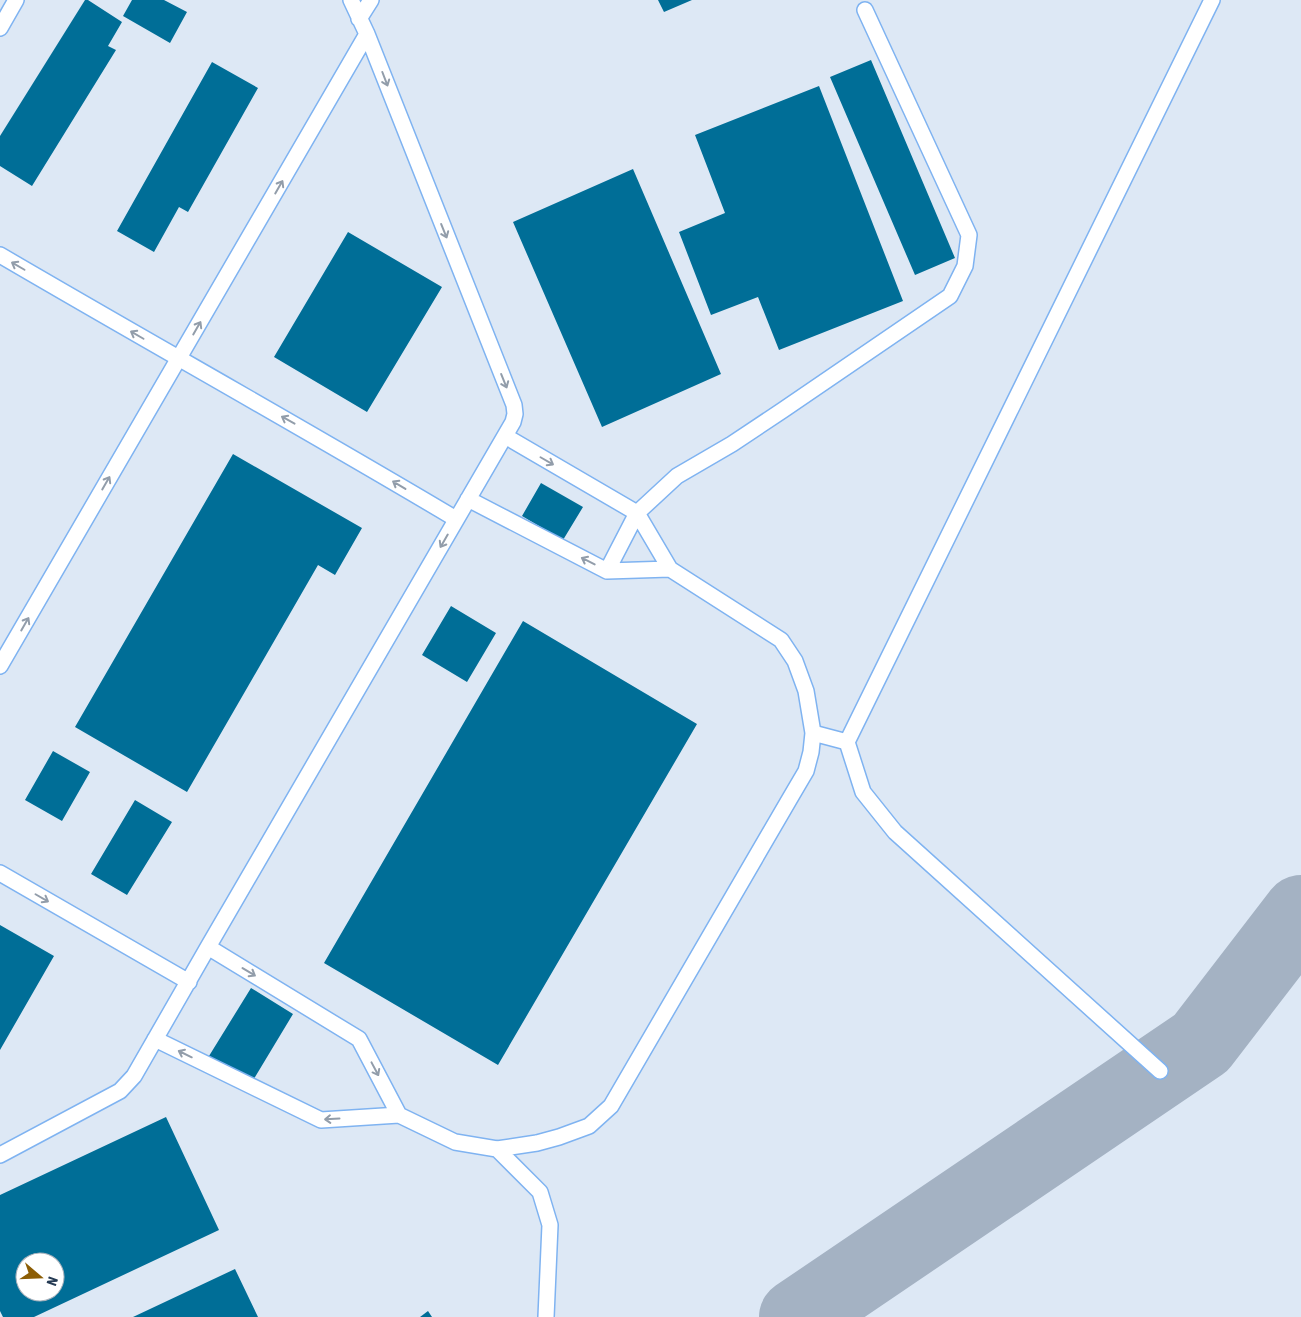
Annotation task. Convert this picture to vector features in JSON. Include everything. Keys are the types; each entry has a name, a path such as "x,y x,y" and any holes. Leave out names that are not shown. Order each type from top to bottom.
{"lane":[{"path":"0,28 16,0"},
{"path":"0,1155 120,1091 134,1076 513,422 515,414 514,405 367,34 351,0"},
{"path":"360,19 371,0"},
{"path":"1160,1071 896,832 863,792 848,742 1212,0"},
{"path":"608,571 637,513 676,476 732,444 950,296 965,266 969,235 865,10"},
{"path":"0,666 367,34"},
{"path":"0,255 179,360 331,444 456,519"},
{"path":"155,1039 321,1120 399,1116 454,1142 497,1149 537,1144 590,1126 611,1106 806,771 813,733 806,691 794,661 781,640 670,569 637,513 505,436"},
{"path":"468,499 608,571 670,569"},
{"path":"813,733 848,742"},
{"path":"0,874 189,982"},
{"path":"208,947 359,1039 399,1116"},
{"path":"497,1149 540,1192 550,1225 546,1317"}],"building":[{"path":"85,0 88,0 122,22 108,46 116,50 32,186 0,166 0,136"},
{"path":"132,0 164,0 187,12 170,43 123,16"},
{"path":"658,0 692,0 664,12"},
{"path":"871,60 955,258 915,275 830,77"},
{"path":"212,62 258,88 188,212 179,207 154,252 117,231"},
{"path":"819,86 903,301 779,350 758,297 711,315 679,232 725,213 695,135"},
{"path":"633,169 721,374 602,427 513,222"},
{"path":"348,232 442,287 367,412 274,357"},
{"path":"233,454 362,528 335,575 318,565 187,792 75,727"},
{"path":"541,483 583,507 563,540 522,516"},
{"path":"451,606 496,633 467,682 422,655"},
{"path":"523,621 697,724 498,1065 324,963"},
{"path":"53,751 90,772 62,821 25,800"},
{"path":"135,800 172,822 127,895 91,874"},
{"path":"0,925 54,956 0,1050"},
{"path":"251,988 293,1014 252,1082 209,1056"},
{"path":"166,1117 219,1230 34,1317 3,1317 0,1311 0,1195"},
{"path":"235,1269 258,1317 133,1317"},
{"path":"428,1311 432,1317 420,1317"}],"taxiway":[{"path":"797,1317 1201,1043 1301,913"}]}
